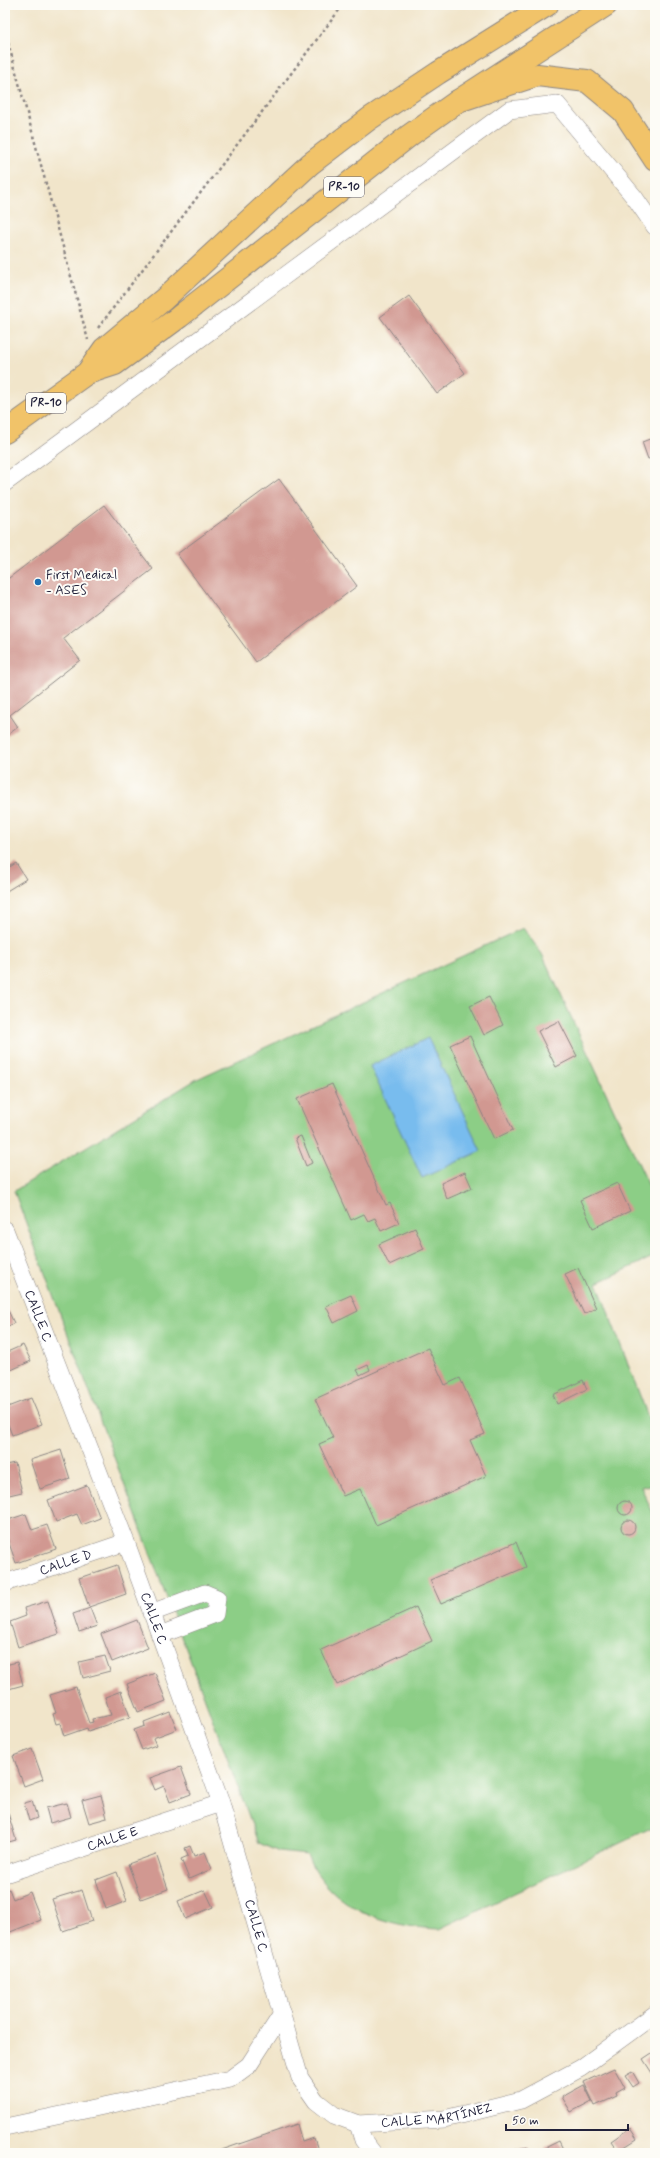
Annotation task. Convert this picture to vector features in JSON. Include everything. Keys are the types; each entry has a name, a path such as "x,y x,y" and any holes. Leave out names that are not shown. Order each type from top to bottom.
{"main road":[{"name":"PR-10","path":"87,373 104,349 164,299 310,164 369,119 438,73 547,5"},
{"name":"PR-10","path":"5,432 87,373 116,364 179,317 410,135 458,101 606,5"},
{"path":"458,101 537,75 587,81 623,111 655,160"}],"street":[{"path":"5,483 509,110 557,104 635,198 655,227"},
{"name":"CALLE C","path":"5,1230 126,1542 221,1803 282,2014"},
{"name":"CALLE D","path":"5,1583 126,1542"},
{"path":"151,1613 205,1593 217,1598 215,1614 160,1635"},
{"name":"CALLE E","path":"5,1874 221,1803"},
{"path":"5,2127 230,2078 249,2065 282,2014"},
{"name":"CALLE MARTÍNEZ","path":"282,2014 300,2078 316,2100 334,2115 358,2124 444,2119 521,2100 581,2068 655,2014"},
{"path":"358,2124 363,2140 373,2153"}],"path":[{"path":"97,328 344,5"},
{"path":"5,31 88,341 93,335"}],"green space":[{"path":"523,928 542,954 655,1199 655,1256 597,1283 655,1435 655,1484 641,1487 655,1517 655,1826 439,1929 399,1924 380,1919 361,1911 330,1889 317,1873 307,1855 279,1852 259,1843 14,1191 197,1079"}],"water":[{"path":"428,1038 481,1151 422,1178 370,1066"}],"building":[{"path":"409,296 465,373 437,394 380,317"},
{"path":"655,437 655,457 648,459 642,442"},
{"path":"279,479 357,586 256,662 177,554"},
{"path":"104,505 153,569 63,638 80,660 10,715 18,727 5,737 5,581"},
{"path":"16,863 26,879 5,892 5,870"},
{"path":"489,997 503,1025 484,1035 470,1006"},
{"path":"559,1021 577,1056 556,1067 538,1031"},
{"path":"470,1036 513,1130 494,1139 450,1045"},
{"path":"332,1084 386,1205 390,1203 399,1223 381,1231 375,1218 368,1221 364,1214 351,1220 297,1099"},
{"path":"301,1136 312,1163 306,1166 295,1138"},
{"path":"465,1172 472,1188 447,1199 441,1183"},
{"path":"617,1183 630,1211 593,1228 580,1200"},
{"path":"415,1228 424,1249 389,1265 379,1244"},
{"path":"578,1268 596,1308 584,1314 565,1274"},
{"path":"5,1275 9,1282 5,1284"},
{"path":"351,1295 358,1311 334,1323 326,1306"},
{"path":"5,1304 14,1323 5,1328"},
{"path":"23,1345 31,1361 9,1371 5,1361 5,1353"},
{"path":"428,1348 445,1385 460,1378 485,1434 470,1440 486,1476 376,1525 360,1489 343,1496 319,1444 333,1438 315,1399"},
{"path":"368,1365 370,1370 360,1375 357,1370"},
{"path":"583,1380 587,1389 557,1404 553,1395"},
{"path":"31,1398 42,1424 12,1435 5,1417 5,1408"},
{"path":"61,1450 70,1479 40,1489 30,1460"},
{"path":"15,1463 22,1492 5,1496 5,1465"},
{"path":"87,1485 100,1518 82,1525 77,1514 56,1522 48,1500"},
{"path":"625,1501 630,1503 632,1508 630,1513 625,1515 620,1513 618,1508 620,1503"},
{"path":"26,1514 32,1530 47,1525 56,1549 16,1563 5,1532 5,1521"},
{"path":"625,1520 631,1520 635,1524 635,1530 631,1534 625,1534 621,1530 621,1524"},
{"path":"516,1542 526,1567 441,1604 430,1580"},
{"path":"117,1565 126,1594 89,1607 79,1578"},
{"path":"48,1601 59,1634 18,1647 10,1622 26,1616 24,1608"},
{"path":"416,1607 432,1641 337,1685 321,1650"},
{"path":"90,1608 97,1626 79,1632 73,1614"},
{"path":"137,1620 148,1648 112,1662 101,1634"},
{"path":"105,1656 110,1671 83,1678 79,1662"},
{"path":"17,1662 23,1685 5,1690 5,1665"},
{"path":"155,1673 166,1701 138,1712 127,1684"},
{"path":"76,1687 89,1723 93,1722 92,1719 111,1715 105,1697 121,1691 130,1717 88,1731 87,1728 64,1736 60,1723 56,1724 53,1714 56,1713 50,1695"},
{"path":"170,1712 177,1729 153,1738 156,1745 142,1750 134,1730 145,1726 144,1722"},
{"path":"32,1749 43,1779 24,1786 13,1756"},
{"path":"181,1767 191,1794 170,1802 164,1786 155,1790 150,1778"},
{"path":"101,1795 107,1818 89,1823 82,1800"},
{"path":"32,1801 37,1818 29,1821 24,1803"},
{"path":"67,1803 71,1817 50,1823 46,1808"},
{"path":"8,1813 16,1840 5,1843 5,1814"},
{"path":"190,1846 194,1856 205,1852 212,1869 189,1879 181,1859 188,1856 185,1848"},
{"path":"156,1854 168,1889 141,1899 128,1864"},
{"path":"117,1872 127,1901 106,1909 96,1880"},
{"path":"9,1889 13,1899 30,1892 41,1920 5,1934 5,1891"},
{"path":"82,1890 92,1921 63,1931 52,1899"},
{"path":"205,1890 213,1907 185,1919 178,1901"},
{"path":"655,2051 655,2072 652,2073 643,2059"},
{"path":"614,2068 625,2088 616,2093 617,2096 595,2106 584,2082"},
{"path":"632,2071 639,2083 633,2087 625,2075"},
{"path":"584,2085 592,2101 571,2112 562,2097"},
{"path":"297,2124 302,2142 314,2138 319,2153 213,2153"},
{"path":"630,2128 637,2139 618,2151 611,2141"},
{"path":"559,2141 565,2153 547,2153 545,2148"},
{"path":"528,2147 529,2153 514,2153 513,2150"}],"place":[{"name":"First Medical - ASES","path":"38,582"}]}
